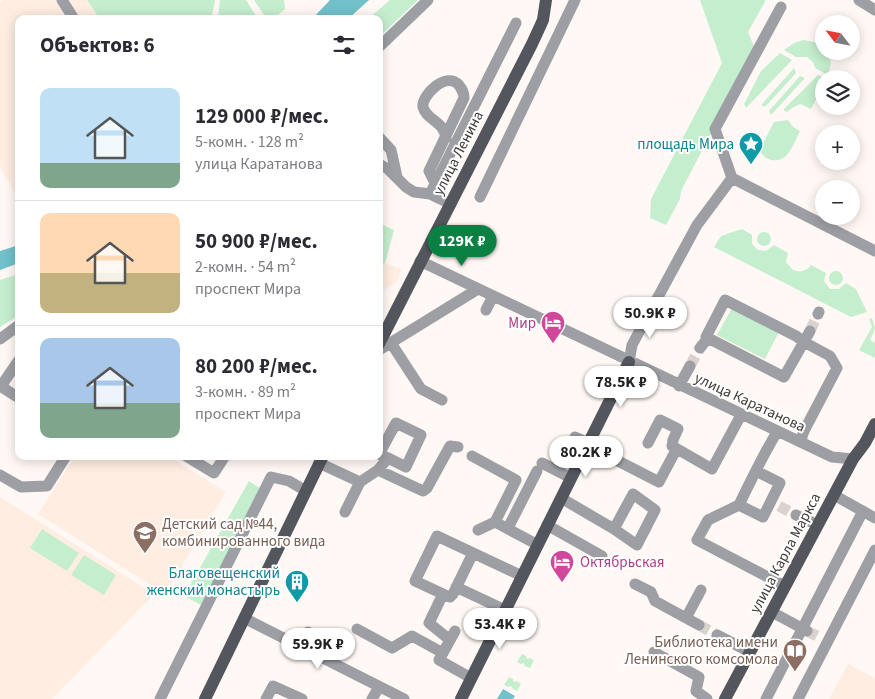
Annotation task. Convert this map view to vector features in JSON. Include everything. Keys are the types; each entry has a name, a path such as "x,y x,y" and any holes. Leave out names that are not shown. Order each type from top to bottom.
{"main road":[{"name":"улица Ленина","path":"385,343 420,261 451,204 543,20 546,0"},
{"path":"461,699 629,362"},
{"name":"улица Карла Маркса","path":"728,698 750,652 853,459 870,445 875,424"},
{"path":"205,699 321,460"}],"street":[{"path":"62,0 71,15"},
{"path":"383,43 428,0"},
{"path":"480,197 575,0"},
{"path":"859,0 875,10"},
{"path":"781,7 715,130 732,178 875,251"},
{"path":"432,188 516,22"},
{"path":"446,138 442,126 425,112 423,102 425,97 441,82 450,80 462,88 464,98 446,138 429,171 432,188 451,204"},
{"path":"497,112 516,122"},
{"path":"383,141 391,150 397,178"},
{"path":"383,166 414,192 432,188"},
{"path":"629,362 632,345 696,225 732,178"},
{"name":"улица Каратанова","path":"420,261 777,432 832,457 853,459"},
{"path":"442,400 421,389 385,343 438,319 478,289"},
{"path":"486,310 493,296"},
{"path":"700,348 708,338 706,337 725,300 796,336 830,356 836,368 800,442"},
{"path":"0,339 15,328"},
{"path":"708,338 784,377 810,331"},
{"path":"15,365 0,386 15,395"},
{"path":"680,386 690,366"},
{"path":"648,443 654,430 712,469 741,415"},
{"path":"777,432 739,505 708,520 697,540 785,586"},
{"path":"575,437 659,482 675,445"},
{"path":"378,470 423,491 427,488 450,446 458,447"},
{"path":"472,456 516,480 495,522 478,530"},
{"path":"345,512 360,482 378,470 388,458"},
{"path":"0,474 22,488 47,486 63,460"},
{"path":"191,460 212,478 223,460"},
{"path":"323,460 360,482"},
{"path":"508,528 539,467 571,478"},
{"path":"739,505 763,517 775,504 780,483 756,471"},
{"path":"160,699 270,477 289,481 306,490"},
{"path":"834,495 875,518"},
{"path":"560,498 614,529"},
{"path":"766,699 805,630 863,511"},
{"path":"796,515 818,525"},
{"path":"495,522 538,545"},
{"path":"547,526 602,556"},
{"path":"473,552 450,597 415,582 436,536 473,552 522,576"},
{"path":"798,699 825,640 875,550"},
{"path":"635,584 650,592 655,601 699,625"},
{"path":"456,587 505,610"},
{"path":"686,618 701,590"},
{"path":"443,594 429,623 453,635 439,660 471,678"},
{"path":"772,612 805,630"},
{"path":"244,618 404,699"},
{"path":"357,630 392,648 412,636 443,653"},
{"path":"300,646 308,632"},
{"path":"717,635 750,652"},
{"path":"654,652 699,677 696,691 707,699"},
{"path":"266,699 273,686 302,699"},
{"path":"372,699 379,686"}],"shaded area":[{"path":"3,0 87,0 97,15 15,15 15,193 0,167 0,3"},
{"path":"383,225 394,230 385,263 402,269 397,282 383,291"},
{"name":"Детский сад №44, комбинированного вида","path":"72,460 174,460 226,492 165,594 38,514"},
{"path":"0,497 154,594 52,699 0,699"},
{"path":"848,664 875,678 875,699 829,699"}],"green space":[{"path":"87,0 215,0 212,15 97,15"},
{"path":"220,0 246,0 255,15 218,15"},
{"path":"254,0 284,0 285,9 278,15 264,15"},
{"path":"390,0 418,0 383,33 383,15 373,15"},
{"path":"700,0 766,0 748,32 755,49 681,191 680,199 666,225 650,218 651,199 722,63"},
{"path":"803,40 815,43 815,60 830,60 829,70 819,70 807,57 796,57 784,50 794,43"},
{"path":"780,53 792,60 746,108 744,104 761,71"},
{"path":"794,68 796,73 765,107 761,105"},
{"path":"800,76 805,78 771,115 769,111"},
{"path":"815,78 815,101 811,109 800,104 787,112 783,110"},
{"path":"788,120 793,127 800,131 786,156 778,160 770,160 761,153 760,149 774,122"},
{"path":"383,225 394,230 385,263 383,264"},
{"path":"742,229 752,235 752,244 758,250 766,251 774,245 788,253 786,262 793,270 803,271 811,265 826,273 824,281 830,289 839,289 846,283 856,289 867,312 851,317 714,247 721,236"},
{"path":"764,232 769,234 771,239 769,244 764,246 759,244 757,239 759,234"},
{"path":"836,271 841,273 843,278 841,283 836,285 831,283 829,278 831,273"},
{"path":"15,275 15,318 0,327 0,280"},
{"path":"732,308 779,332 765,359 717,335"},
{"path":"872,318 875,329 870,340 875,343 875,358 859,350 872,327 869,319"},
{"path":"249,481 261,489 203,606 184,596"},
{"path":"42,529 79,553 67,571 30,548"},
{"path":"84,555 116,575 104,595 71,575"},
{"path":"522,654 527,659 534,660 530,668 525,666 524,663 517,662"},
{"path":"509,677 514,682 517,681 521,684 517,691 511,686 504,685"}],"water":[{"path":"330,0 369,0 352,15 316,15"},
{"path":"15,246 15,264 0,270 0,251"},
{"path":"503,689 515,696 513,699 497,699"}],"tunnel":[{"path":"810,331 818,314"},
{"path":"690,366 700,348"},
{"path":"779,506 796,515"},
{"path":"699,625 717,635"},
{"path":"807,631 821,638"}],"place":[{"name":"площадь Мира","path":"751,165"},
{"name":"Мир","path":"553,344"},
{"name":"Детский сад №44, комбинированного вида","path":"145,554"},
{"name":"Октябрьская","path":"562,583"},
{"name":"Благовещенский женский монастырь","path":"297,603"},
{"name":"Библиотека имени Ленинского комсомола","path":"795,672"}]}
